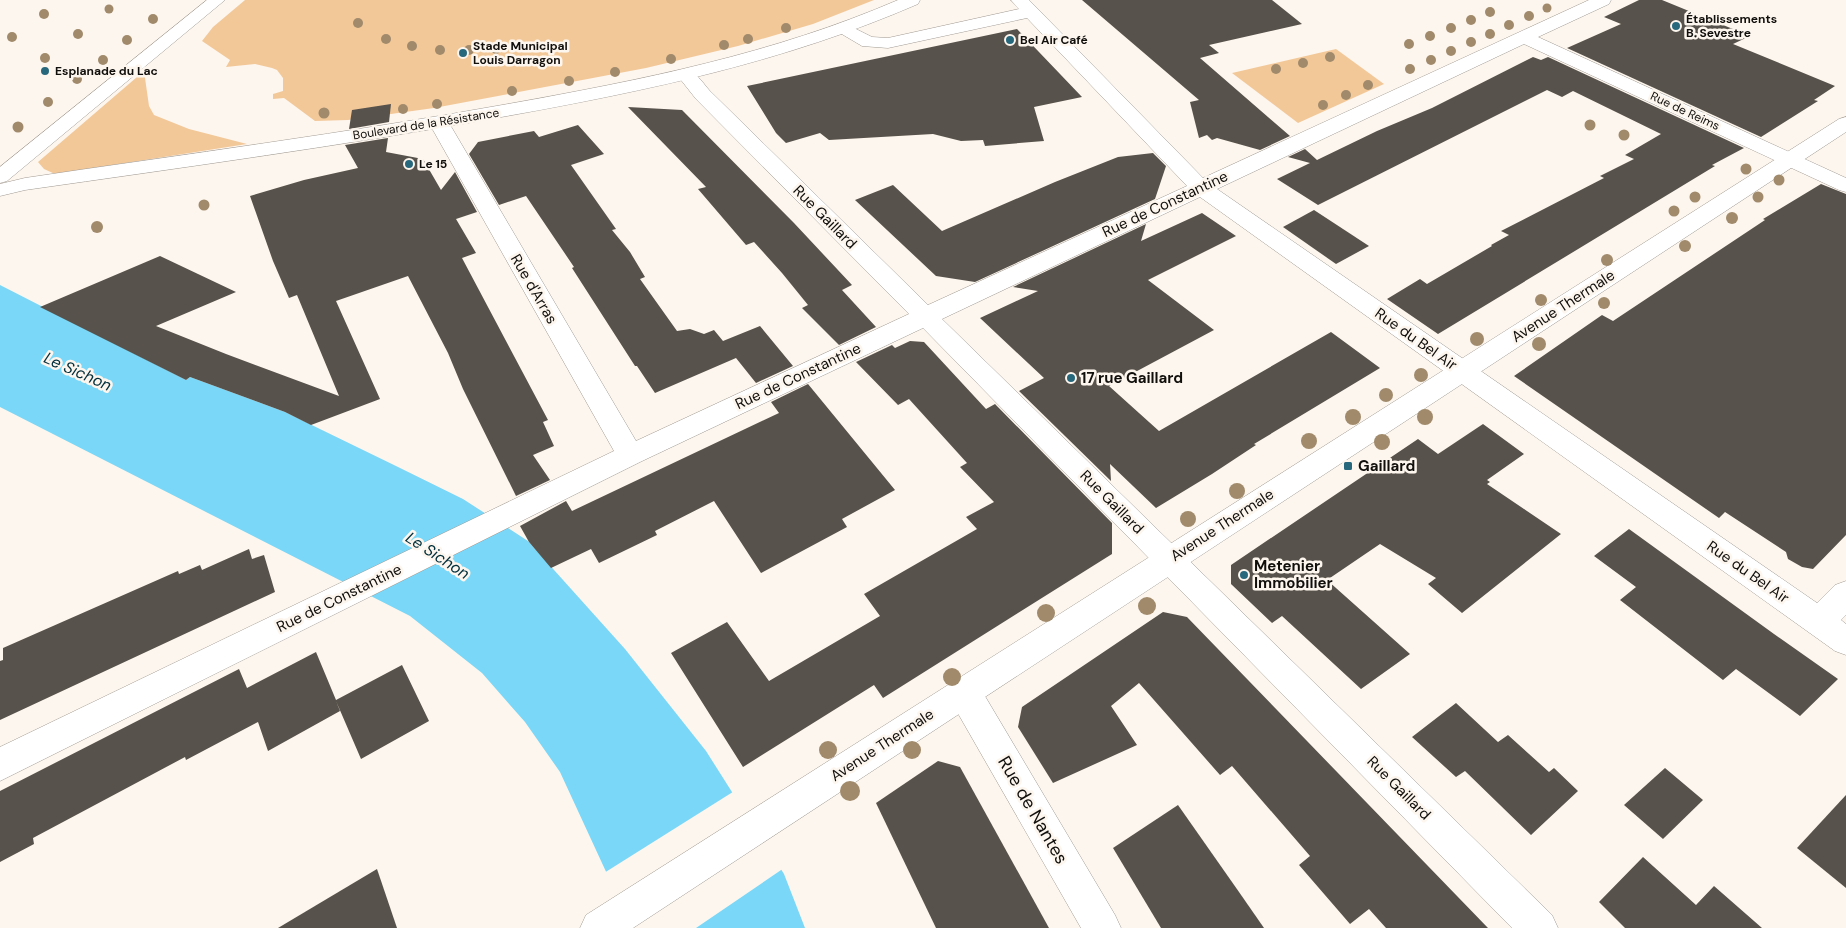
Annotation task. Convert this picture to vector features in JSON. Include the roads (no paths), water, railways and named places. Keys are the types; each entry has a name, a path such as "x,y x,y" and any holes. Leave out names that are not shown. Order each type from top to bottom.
{"street":[{"path":"0,177 217,0"},
{"name":"Boulevard de la Résistance","path":"0,190 24,184 439,123 686,75 721,67 846,29 912,0"},
{"name":"Rue de Constantine","path":"0,765 630,455 1603,0"},
{"path":"846,29 868,42 888,43 1025,6"},
{"name":"Rue du Bel Air","path":"1025,6 1200,187 1846,641"},
{"name":"Rue de Reims","path":"1523,37 1846,186"},
{"name":"Rue Gaillard","path":"686,75 703,95 924,317 1170,559 1539,928"},
{"name":"Rue d'Arras","path":"439,123 630,455"},
{"name":"Avenue Thermale","path":"598,928 1846,123"},
{"path":"1818,622 1846,594"},
{"name":"Rue de Nantes","path":"964,692 1102,928"}],"water":[{"name":"Le Sichon","path":"0,285 186,380 190,377 285,412 463,499 528,541 625,649 706,751 784,874 805,928 632,928 560,772 525,722 482,673 410,616 0,407"}],"place":[{"name":"Établissements B. Sevestre","path":"1676,26"},
{"name":"Bel Air Café","path":"1010,40"},
{"name":"Stade Municipal Louis Darragon","path":"463,53"},
{"name":"Esplanade du Lac","path":"45,71"},
{"name":"Le 15","path":"409,164"},
{"name":"17 rue Gaillard","path":"1071,378"},
{"name":"Gaillard","path":"1348,466"},
{"name":"Metenier Immobilier","path":"1244,575"}]}
